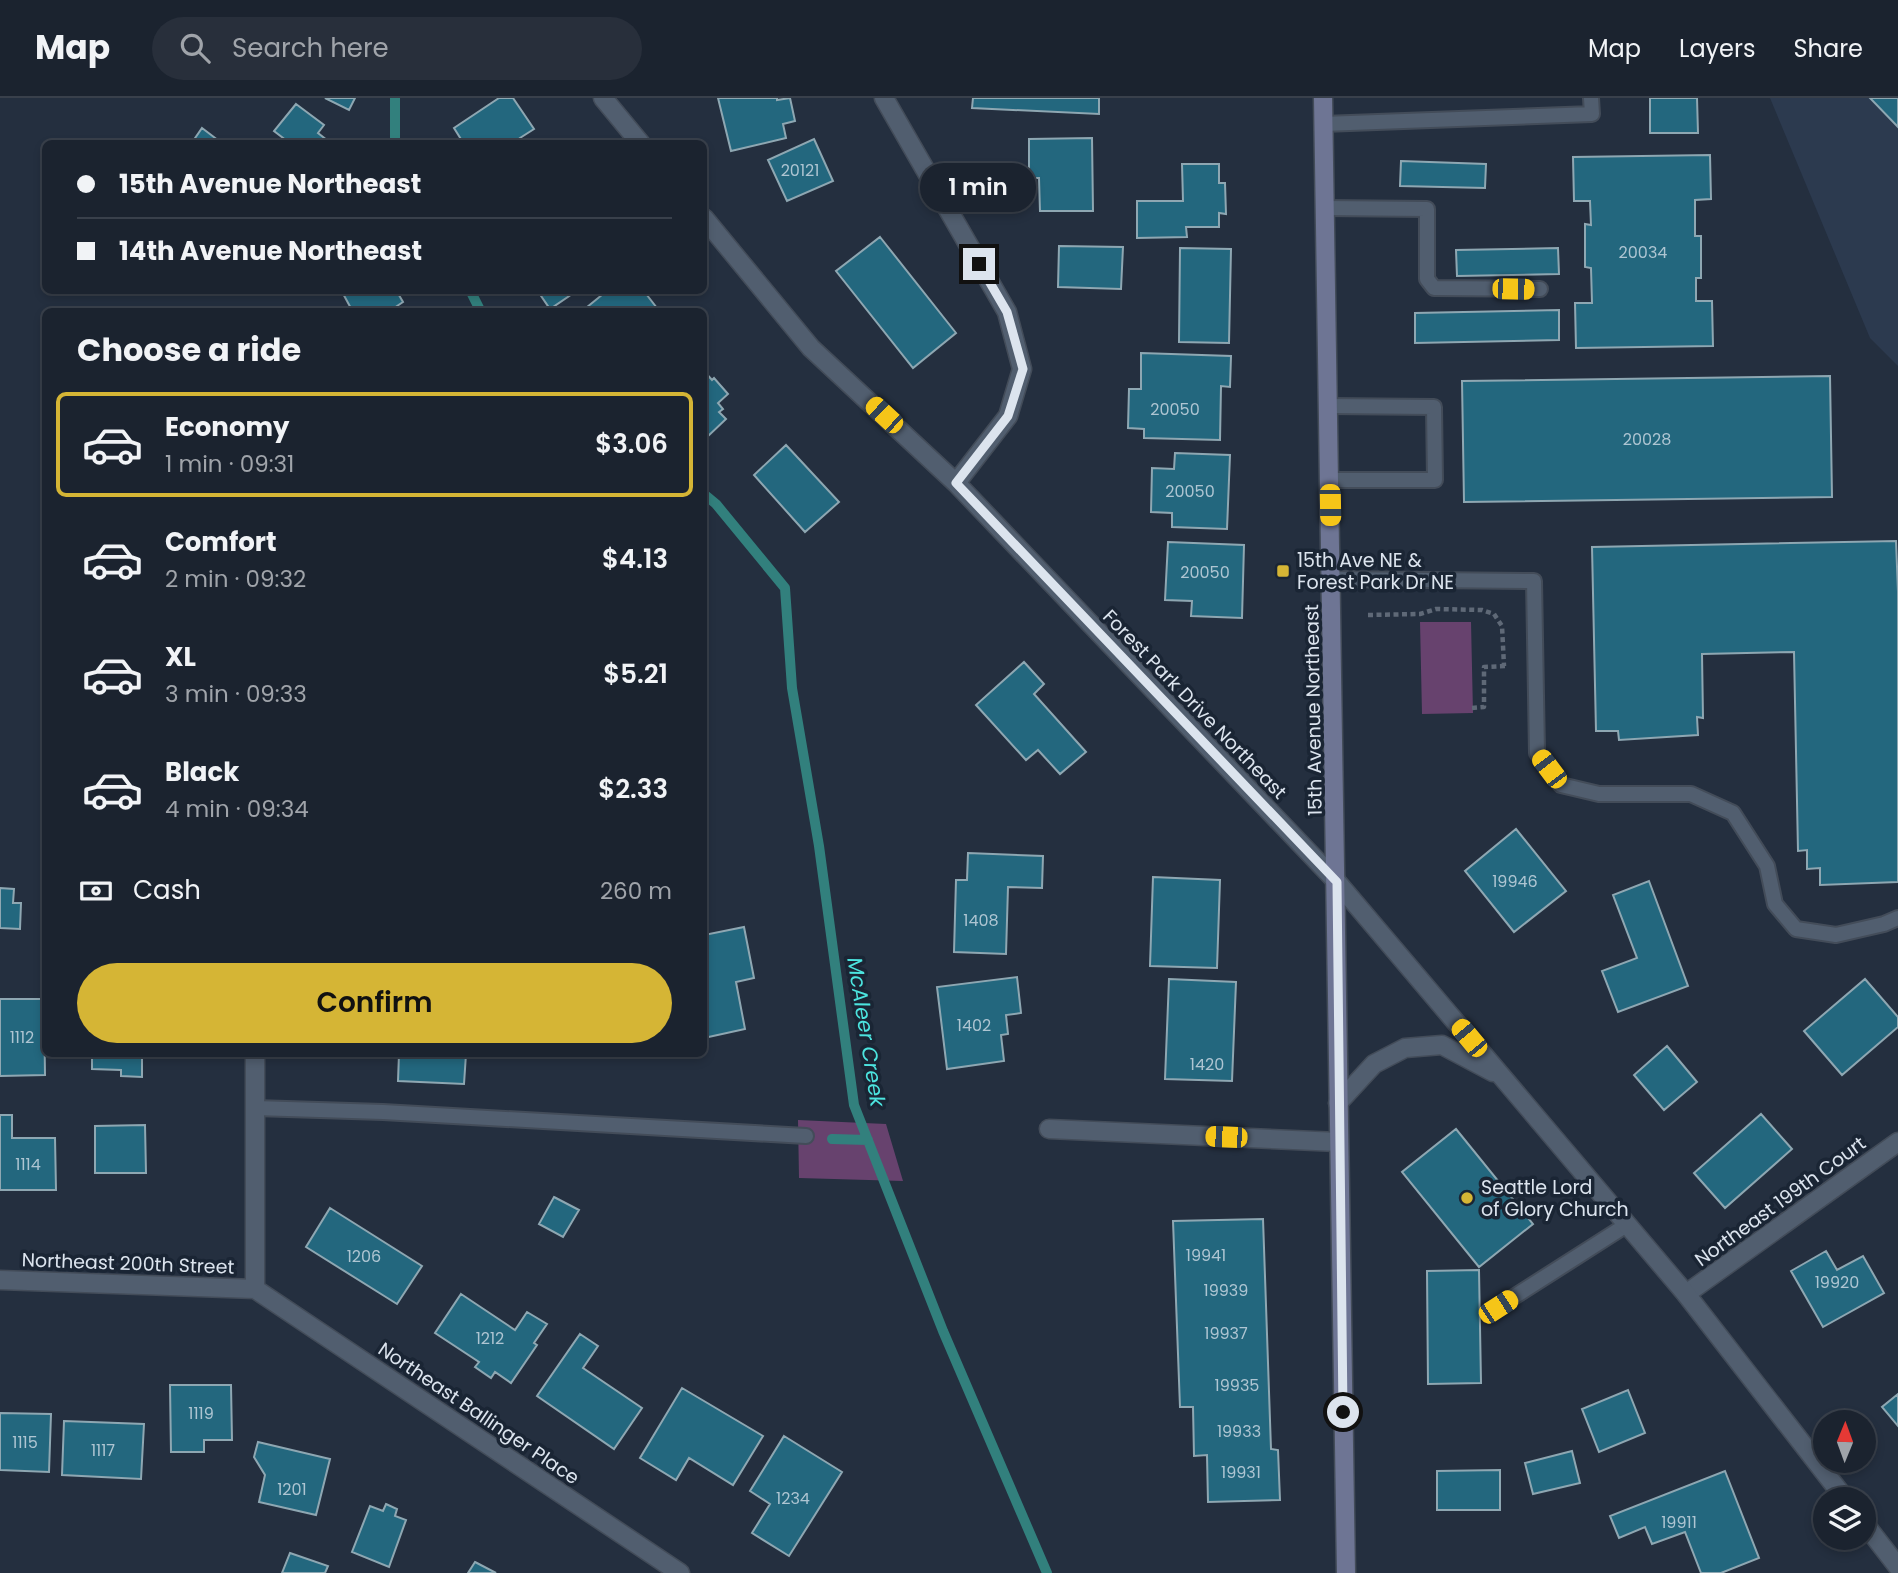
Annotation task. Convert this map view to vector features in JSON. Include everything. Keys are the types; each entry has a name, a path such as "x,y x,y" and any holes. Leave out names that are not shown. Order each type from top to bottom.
{"main road":[{"name":"15th Avenue Northeast","path":"1323,98 1346,1573"}],"street":[{"path":"603,98 638,140"},
{"path":"884,98 1007,312 1023,369 1008,416 956,483"},
{"name":"Forest Park Drive Northeast","path":"707,222 811,348 956,483 1337,882 1686,1294 1836,1487"},
{"path":"1338,1103 1374,1064 1405,1048 1442,1045 1502,1077"},
{"path":"255,1057 255,1289"},
{"path":"1049,1129 1338,1142"},
{"name":"Northeast 199th Court","path":"1686,1294 1898,1142"},
{"name":"Northeast 200th Street","path":"0,1280 255,1289"},
{"name":"Northeast Ballinger Place","path":"255,1289 680,1573"},
{"path":"1876,1539 1898,1567"}],"lane":[{"path":"1323,124 1592,114 1591,98"},
{"path":"1324,208 1427,209 1427,279 1434,288 1539,289"},
{"path":"1328,405 1434,407 1435,480 1329,480"},
{"path":"1331,579 1534,581 1537,753 1562,785 1599,794 1691,794 1733,813 1767,866 1776,904 1796,929 1836,935 1898,918"},
{"path":"255,1108 383,1112 806,1136"},
{"path":"1498,1307 1628,1224"}],"path":[{"path":"1368,615 1420,614 1436,609 1482,610 1494,614 1502,626 1504,666"},
{"path":"1472,708 1484,707 1484,667 1517,666"}],"shaded area":[{"path":"1770,98 1898,98 1898,366 1870,338"},
{"path":"1420,622 1471,622 1473,713 1422,714"},
{"path":"798,1120 886,1124 903,1181 799,1178"}],"building":[{"path":"325,98 355,98 349,110"},
{"path":"499,98 513,98 534,129 520,138 521,140 462,140 454,128"},
{"path":"718,98 790,98 795,121 783,124 786,138 731,151"},
{"path":"973,98 1099,98 1099,114 972,108"},
{"path":"1650,98 1697,98 1698,133 1650,133"},
{"path":"1870,98 1898,98 1898,127"},
{"path":"296,104 324,125 318,133 327,140 286,140 274,131"},
{"path":"202,128 218,140 194,140"},
{"path":"1092,138 1093,211 1040,211 1039,178 1029,178 1029,139"},
{"path":"814,139 833,181 787,201 768,160"},
{"path":"1710,155 1711,199 1695,200 1695,236 1701,236 1701,278 1696,278 1696,301 1712,301 1713,346 1576,348 1575,303 1592,303 1591,268 1585,267 1585,224 1591,225 1590,201 1574,201 1573,157"},
{"path":"1401,161 1486,164 1485,188 1400,186"},
{"path":"1182,164 1219,164 1219,183 1225,183 1226,214 1219,213 1219,227 1186,227 1187,237 1137,238 1137,201 1183,201"},
{"path":"880,237 956,333 913,368 836,271"},
{"path":"1059,246 1123,247 1121,289 1058,287"},
{"path":"1180,248 1231,249 1229,343 1179,342"},
{"path":"1558,248 1559,274 1457,276 1456,250"},
{"path":"343,294 398,294 403,302 394,308 351,308"},
{"path":"540,294 572,294 551,308"},
{"path":"603,294 646,294 657,308 586,308"},
{"path":"1559,310 1559,340 1415,343 1415,313"},
{"path":"1141,353 1231,356 1230,387 1221,386 1220,440 1144,438 1144,429 1128,428 1129,389 1141,389"},
{"path":"707,374 712,380 714,378 728,394 718,403 723,409 719,412 726,419 707,437"},
{"path":"1830,376 1832,497 1464,502 1462,381"},
{"path":"786,445 839,502 805,532 754,475"},
{"path":"1175,453 1230,455 1227,529 1172,527 1172,513 1151,512 1152,468 1174,469"},
{"path":"1896,541 1898,882 1820,885 1820,868 1807,869 1807,850 1798,851 1794,652 1702,654 1703,718 1697,717 1698,735 1619,740 1618,731 1596,731 1592,547"},
{"path":"1168,542 1244,545 1242,618 1191,616 1192,601 1165,600"},
{"path":"1024,662 1044,684 1034,694 1086,752 1060,774 1038,750 1026,760 976,705"},
{"path":"1516,829 1566,891 1514,932 1465,871"},
{"path":"968,853 1043,856 1042,888 1008,887 1006,954 954,952 956,880 967,880"},
{"path":"1153,877 1220,880 1217,968 1150,966"},
{"path":"1649,881 1688,986 1618,1012 1602,971 1637,958 1613,895"},
{"path":"0,888 14,889 13,903 21,903 20,929 0,928"},
{"path":"744,927 754,978 736,982 745,1029 707,1037 707,934"},
{"path":"1017,977 1021,1013 1006,1015 1008,1034 1001,1035 1004,1061 947,1069 937,987"},
{"path":"1169,979 1236,982 1232,1081 1165,1079"},
{"path":"1865,979 1898,1017 1898,1027 1842,1075 1804,1031"},
{"path":"0,999 42,999 42,1057 45,1057 45,1075 0,1076"},
{"path":"1667,1046 1697,1082 1664,1110 1634,1075"},
{"path":"92,1057 142,1057 142,1077 121,1076 121,1070 92,1069"},
{"path":"399,1057 466,1057 464,1084 398,1081"},
{"path":"1761,1114 1792,1149 1725,1208 1694,1173"},
{"path":"0,1115 12,1115 12,1138 55,1138 56,1190 0,1190"},
{"path":"145,1125 146,1173 95,1173 95,1126"},
{"name":"Seattle Lord of Glory Church","path":"1456,1129 1533,1224 1479,1267 1402,1172"},
{"path":"554,1197 579,1210 563,1237 539,1224"},
{"path":"330,1208 422,1266 397,1304 306,1247"},
{"path":"1263,1219 1271,1449 1278,1450 1280,1500 1208,1502 1207,1455 1194,1456 1193,1407 1180,1407 1173,1221"},
{"path":"1826,1251 1837,1270 1863,1256 1884,1293 1823,1327 1791,1271"},
{"path":"1479,1270 1481,1383 1428,1384 1427,1271"},
{"path":"461,1294 515,1330 527,1312 547,1324 534,1343 537,1345 511,1383 495,1372 491,1378 475,1367 479,1362 435,1333"},
{"path":"580,1334 598,1346 583,1368 642,1408 614,1449 537,1396"},
{"path":"170,1385 231,1385 232,1440 204,1440 204,1452 171,1452"},
{"path":"682,1388 763,1436 733,1485 689,1458 676,1480 640,1458"},
{"path":"1628,1390 1645,1433 1599,1452 1582,1409"},
{"path":"1898,1394 1898,1426 1882,1407"},
{"path":"0,1413 51,1414 49,1472 0,1470"},
{"path":"64,1421 144,1424 141,1479 62,1475"},
{"path":"784,1436 842,1472 789,1556 752,1533 770,1504 750,1491"},
{"path":"258,1442 330,1459 316,1515 259,1502 265,1475 254,1457"},
{"path":"1572,1451 1580,1483 1533,1494 1525,1463"},
{"path":"1500,1470 1500,1510 1437,1510 1437,1471"},
{"path":"1725,1471 1759,1558 1721,1573 1701,1573 1685,1532 1652,1544 1645,1527 1619,1538 1610,1516"},
{"path":"386,1504 397,1509 395,1516 406,1520 389,1567 352,1552 370,1506 383,1511"},
{"path":"290,1553 328,1566 325,1573 282,1573"},
{"path":"475,1562 496,1573 468,1573"}],"waterway":[{"name":"McAleer Creek","path":"395,98 395,140"},
{"name":"McAleer Creek","path":"472,294 479,308"},
{"name":"McAleer Creek","path":"707,496 785,588 792,688 819,846 854,1105 943,1331 1047,1573"},
{"path":"832,1139 868,1140"}],"place":[{"name":"15th Ave NE & Forest Park Dr NE","path":"1283,571"},
{"name":"Seattle Lord of Glory Church","path":"1467,1198"}],"route":[{"path":"979,264 1007,312 1023,369 1008,416 956,483 1337,882 1343,1412"}]}
